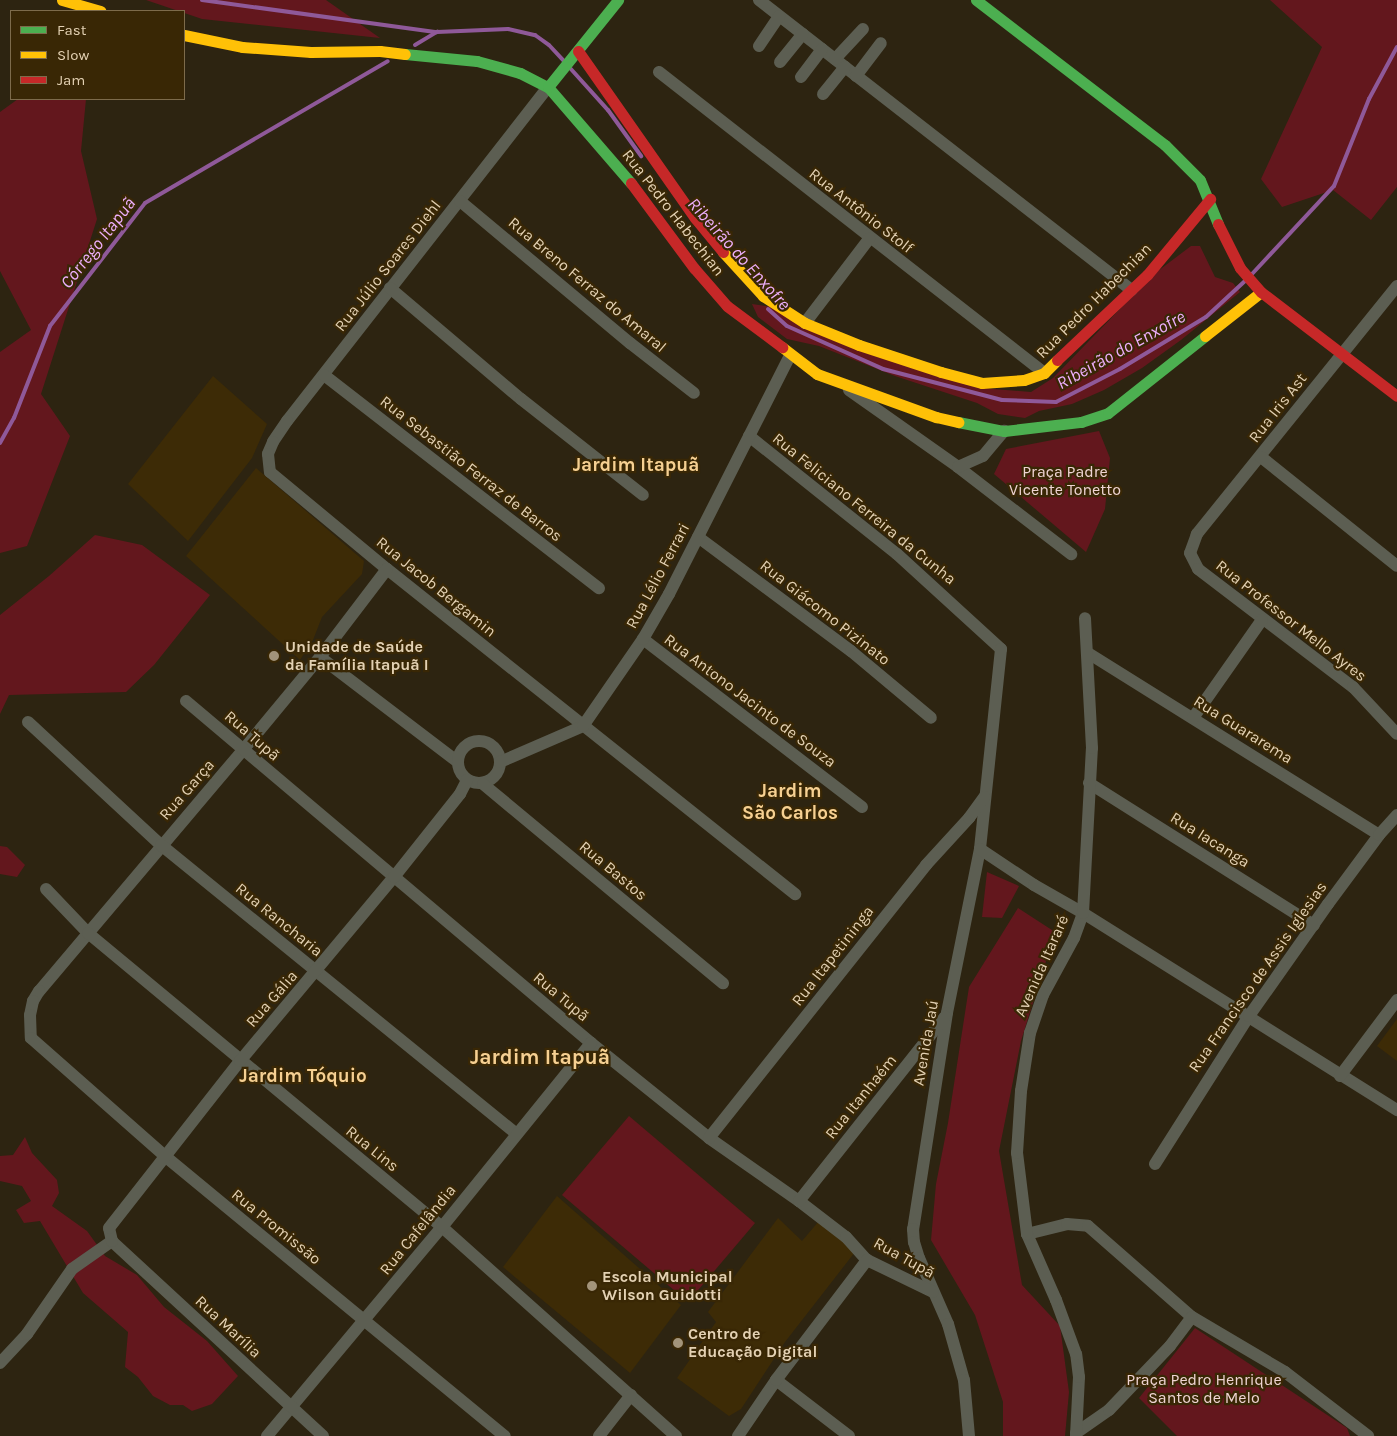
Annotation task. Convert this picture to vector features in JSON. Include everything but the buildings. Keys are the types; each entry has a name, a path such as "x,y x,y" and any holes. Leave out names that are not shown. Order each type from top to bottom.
{"street":[{"path":"62,0 97,10"},
{"path":"185,35 242,47 311,52 380,50 477,61 520,73 548,87 618,0"},
{"path":"759,0 1132,290"},
{"path":"976,0 1166,145 1200,180 1210,199 1228,247 1240,268 1261,292 1397,396"},
{"path":"759,46 780,16"},
{"path":"823,94 840,63 863,29"},
{"path":"780,62 803,34"},
{"path":"856,76 881,43"},
{"path":"801,77 822,49"},
{"name":"Rua Pedro Habechian","path":"575,54 695,218 737,269 763,296 805,323 941,372 982,383 1024,380 1044,373 1148,275 1210,199"},
{"name":"Rua Antônio Stolf","path":"659,72 1044,373"},
{"name":"Rua Pedro Habechian","path":"548,87 642,196 694,268 727,306 817,374 841,385 936,417 1004,431 1072,424 1108,413 1261,292"},
{"name":"Rua Júlio Soares Diehl","path":"270,472 268,454 287,420 548,87"},
{"name":"Rua Breno Ferraz do Amaral","path":"460,201 630,343 694,393"},
{"path":"805,323 869,238"},
{"name":"Rua Iris Ast","path":"1190,553 1197,534 1397,286"},
{"path":"390,288 521,399 643,495"},
{"name":"Rua Lélio Ferrari","path":"582,726 643,639 698,537 790,355"},
{"name":"Rua Sebastião Ferraz de Barros","path":"324,375 599,588"},
{"path":"841,385 958,467 1071,554"},
{"path":"958,467 983,456 1004,431"},
{"name":"Rua Feliciano Ferreira da Cunha","path":"749,436 897,554 1001,649"},
{"path":"1261,457 1397,566"},
{"name":"Rua Jacob Bergamin","path":"270,472 582,726 795,894"},
{"name":"Rua Giácomo Pizinato","path":"698,537 851,651 930,718"},
{"name":"Rua Professor Mello Ayres","path":"1190,553 1198,569 1262,620 1312,654 1353,687 1397,734"},
{"name":"Rua Garça","path":"31,1038 30,1015 33,1001 160,846 320,657 387,569"},
{"name":"Avenida Itararé","path":"1076,1434 1078,1377 1076,1354 1056,1300 1027,1234 1017,1153 1030,1033 1043,995 1074,938 1083,913 1092,748 1085,618"},
{"path":"1193,718 1262,620"},
{"name":"Rua Antono Jacinto de Souza","path":"643,639 862,807"},
{"name":"Avenida Jaú","path":"969,1436 964,1380 948,1324 933,1292 914,1242 913,1229 947,1013 980,849 1001,649"},
{"name":"Rua Guararema","path":"1088,653 1380,835"},
{"path":"320,657 458,762"},
{"name":"Rua Tupã","path":"186,701 591,1043 709,1138 799,1201 846,1237 867,1260 933,1292"},
{"name":"Rua Rancharia","path":"28,722 160,846 516,1134"},
{"path":"500,762 582,726"},
{"path":"480,741 493,746 497,751 500,762 494,778 482,784 467,780 461,774 458,762 459,755 467,745 480,741"},
{"name":"Rua Gália","path":"112,1241 109,1228 240,1061 317,972 394,877 460,794 467,780"},
{"name":"Rua Iacanga","path":"1089,783 1314,925"},
{"name":"Rua Bastos","path":"482,784 723,983"},
{"name":"Rua Itapetininga","path":"709,1138 920,872 969,818 986,795"},
{"name":"Rua Francisco de Assis Iglesias","path":"1155,1164 1249,1016 1380,835 1397,815"},
{"path":"980,849 1034,885 1083,913 1397,1110"},
{"name":"Rua Lins","path":"46,889 88,933 442,1227 676,1436"},
{"path":"1340,1076 1397,1000"},
{"name":"Rua Itanhaém","path":"799,1201 947,1013"},
{"name":"Rua Promissão","path":"31,1038 166,1157 505,1436"},
{"name":"Rua Cafelândia","path":"267,1436 290,1406 365,1320 442,1227 591,1043"},
{"path":"1027,1234 1067,1224 1088,1226 1192,1317 1285,1372 1368,1436"},
{"path":"0,1363 27,1334 72,1270 112,1241"},
{"name":"Rua Marília","path":"112,1241 323,1436"},
{"path":"738,1436 776,1380 867,1260"},
{"path":"1076,1434 1109,1410 1170,1346 1192,1317"},
{"path":"776,1380 849,1436"},
{"path":"599,1436 631,1395"}],"shaded area":[{"path":"213,376 267,424 252,458 188,541 128,484"},
{"path":"256,468 364,561 362,574 322,617 313,640 300,660 186,556"},
{"path":"1397,1019 1397,1061 1377,1046"},
{"name":"Escola Municipal Wilson Guidotti","path":"557,1196 681,1305 630,1373 503,1267"},
{"path":"778,1218 802,1241 819,1221 855,1252 785,1342 741,1409 729,1416 677,1378 716,1322 708,1312"}],"green space":[{"path":"146,0 326,0 380,38 202,19 185,13 185,10 175,10"},
{"path":"1270,0 1397,0 1397,187 1371,220 1333,190 1282,207 1261,179 1322,47"},
{"path":"17,100 86,100 81,151 97,219 41,394 70,436 27,546 0,553 0,352 31,330 0,271 0,112"},
{"path":"1191,246 1200,246 1215,277 1233,283 1240,292 1181,340 1142,368 1104,390 1072,404 1039,411 1025,418 998,414 977,403 895,376 819,346 787,339 758,317 752,304 773,307 981,388 1031,392 1053,378 1154,274"},
{"name":"Praça Padre Vicente Tonetto","path":"1099,431 1110,458 1105,509 1086,552 994,474 1006,449"},
{"path":"95,535 142,545 210,595 154,665 126,692 9,695 0,714 0,615 49,576"},
{"path":"0,846 7,847 25,865 17,877 0,874"},
{"path":"987,872 1019,886 1002,918 982,917"},
{"path":"1018,908 1055,932 1021,1041 999,1151 1022,1285 1060,1326 1069,1392 1065,1436 1003,1436 1003,1402 975,1315 931,1240 936,1184 948,1123 969,987"},
{"path":"629,1116 755,1223 688,1302 562,1195"},
{"path":"25,1137 32,1153 57,1180 59,1193 52,1206 87,1231 105,1256 137,1275 164,1307 207,1341 238,1376 212,1404 192,1411 183,1405 170,1405 153,1396 138,1377 125,1367 128,1332 83,1293 40,1221 24,1223 16,1210 31,1201 22,1186 0,1181 0,1156 13,1155"},
{"name":"Praça Pedro Henrique Santos de Melo","path":"1195,1328 1347,1428 1350,1436 1177,1436 1139,1398"}],"waterway":[{"name":"Ribeirão do Enxofre","path":"202,0 437,32 508,29 535,35 549,45 564,61"},
{"name":"Córrego Itapuã","path":"415,45 437,32"},
{"name":"Ribeirão do Enxofre","path":"1252,274 1334,186 1369,99 1397,47"},
{"name":"Córrego Itapuã","path":"0,443 14,418 50,326 145,203 388,61"},
{"name":"Ribeirão do Enxofre","path":"570,68 608,110 641,156"},
{"name":"Ribeirão do Enxofre","path":"768,309 787,326 883,369 1002,400 1056,402 1120,369 1206,317 1245,281"}],"traffic: fast":[{"path":"548,87 618,0"},
{"path":"976,0 1165,145 1200,180 1218,224"},
{"path":"405,54 477,61 520,73 548,87 631,183"},
{"path":"958,422 1004,431 1081,422 1108,413 1205,336"}],"traffic: slow":[{"path":"62,0 97,10"},
{"path":"185,35 242,47 311,52 380,51 405,54"},
{"path":"723,252 763,296 805,323 859,345 941,372 982,383 1024,380 1044,373 1057,360"},
{"path":"1205,336 1261,292"},
{"path":"782,347 817,374 936,417 958,422"}],"traffic: jam":[{"path":"578,51 695,218 723,252"},
{"path":"631,183 694,268 727,306 782,347"},
{"path":"1057,360 1147,275 1210,199"},
{"path":"1218,224 1240,268 1261,292 1397,396"}],"place":[{"name":"Unidade de Saúde da Família Itapuã I","path":"274,656"},
{"name":"Escola Municipal Wilson Guidotti","path":"592,1286"},
{"name":"Centro de Educação Digital","path":"678,1343"}],"district":[{"name":"Jardim Itapuã","path":"636,466"},
{"name":"Jardim São Carlos","path":"790,803"},
{"name":"Jardim Itapuã","path":"540,1057"},
{"name":"Jardim Tóquio","path":"303,1077"}]}
